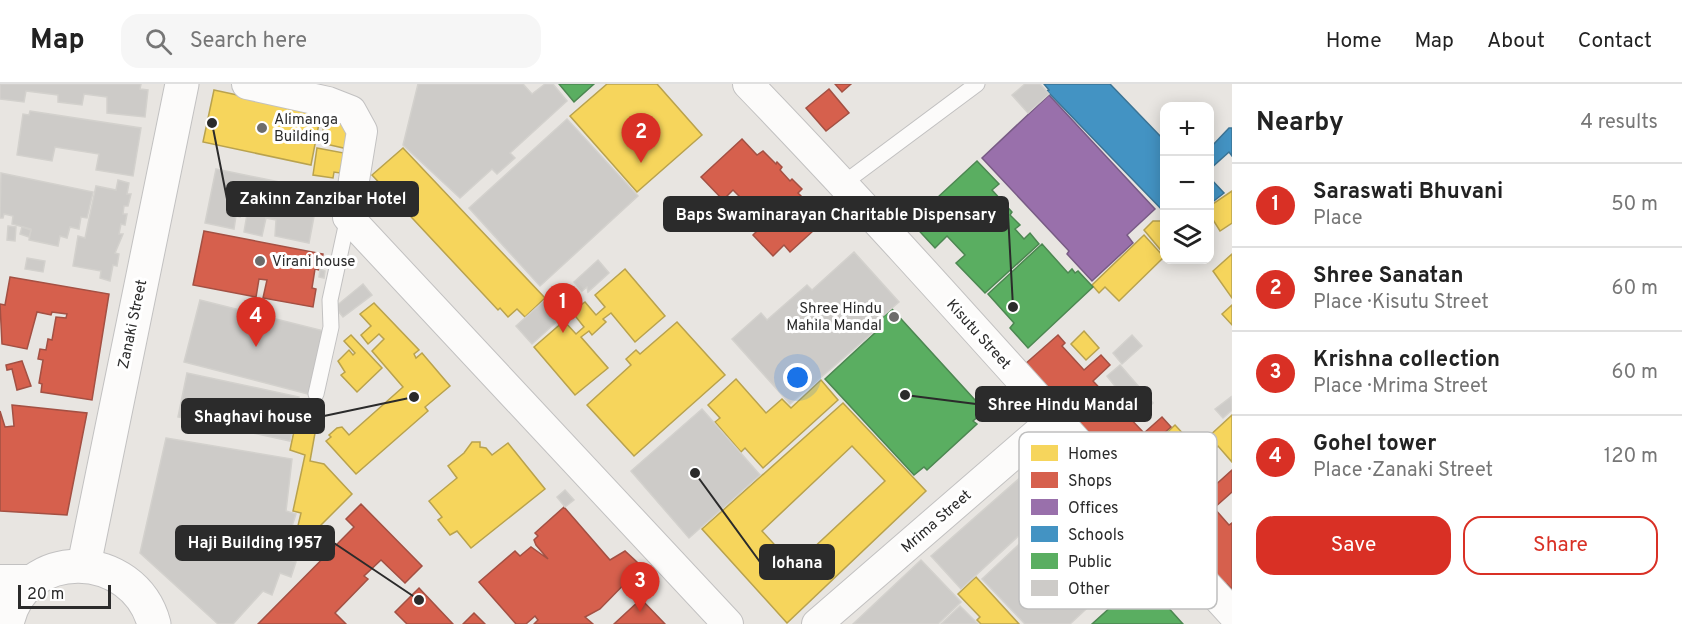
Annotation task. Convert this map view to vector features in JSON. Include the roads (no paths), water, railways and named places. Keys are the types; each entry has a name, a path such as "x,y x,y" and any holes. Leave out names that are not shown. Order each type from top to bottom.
{"street":[{"name":"Zanaki Street","path":"84,565 182,84"},
{"path":"247,84 328,102 351,111 362,131 348,217 728,624"},
{"name":"Kisutu Street","path":"748,84 844,183 1066,432"},
{"name":"Mrima Street","path":"1039,432 1054,419"},
{"name":"Mrima Street","path":"817,624 1019,449"},
{"path":"7,624 15,603 34,580 58,568 84,565 106,570 126,580 158,622"},
{"path":"0,580 34,580"},
{"name":"Kisutu Street","path":"1217,597 1232,613"}],"lane":[{"path":"844,183 978,84"},
{"path":"316,394 331,327 330,300 348,217"}],"place":[{"name":"Zakinn Zanzibar Hotel","path":"212,123"},
{"name":"Alimanga Building","path":"262,128"},
{"name":"Shree Sanatan","path":"641,163"},
{"name":"Virani house","path":"260,261"},
{"name":"Baps Swaminarayan Charitable Dispensary","path":"1013,307"},
{"name":"Shree Hindu Mahila Mandal","path":"894,317"},
{"name":"Saraswati Bhuvani","path":"563,333"},
{"name":"Gohel tower","path":"256,347"},
{"name":"Shree Hindu Mandal","path":"905,395"},
{"name":"Shaghavi house","path":"414,397"},
{"name":"lohana","path":"695,473"},
{"name":"Haji Building 1957","path":"419,600"},
{"name":"Krishna collection","path":"640,612"}]}
